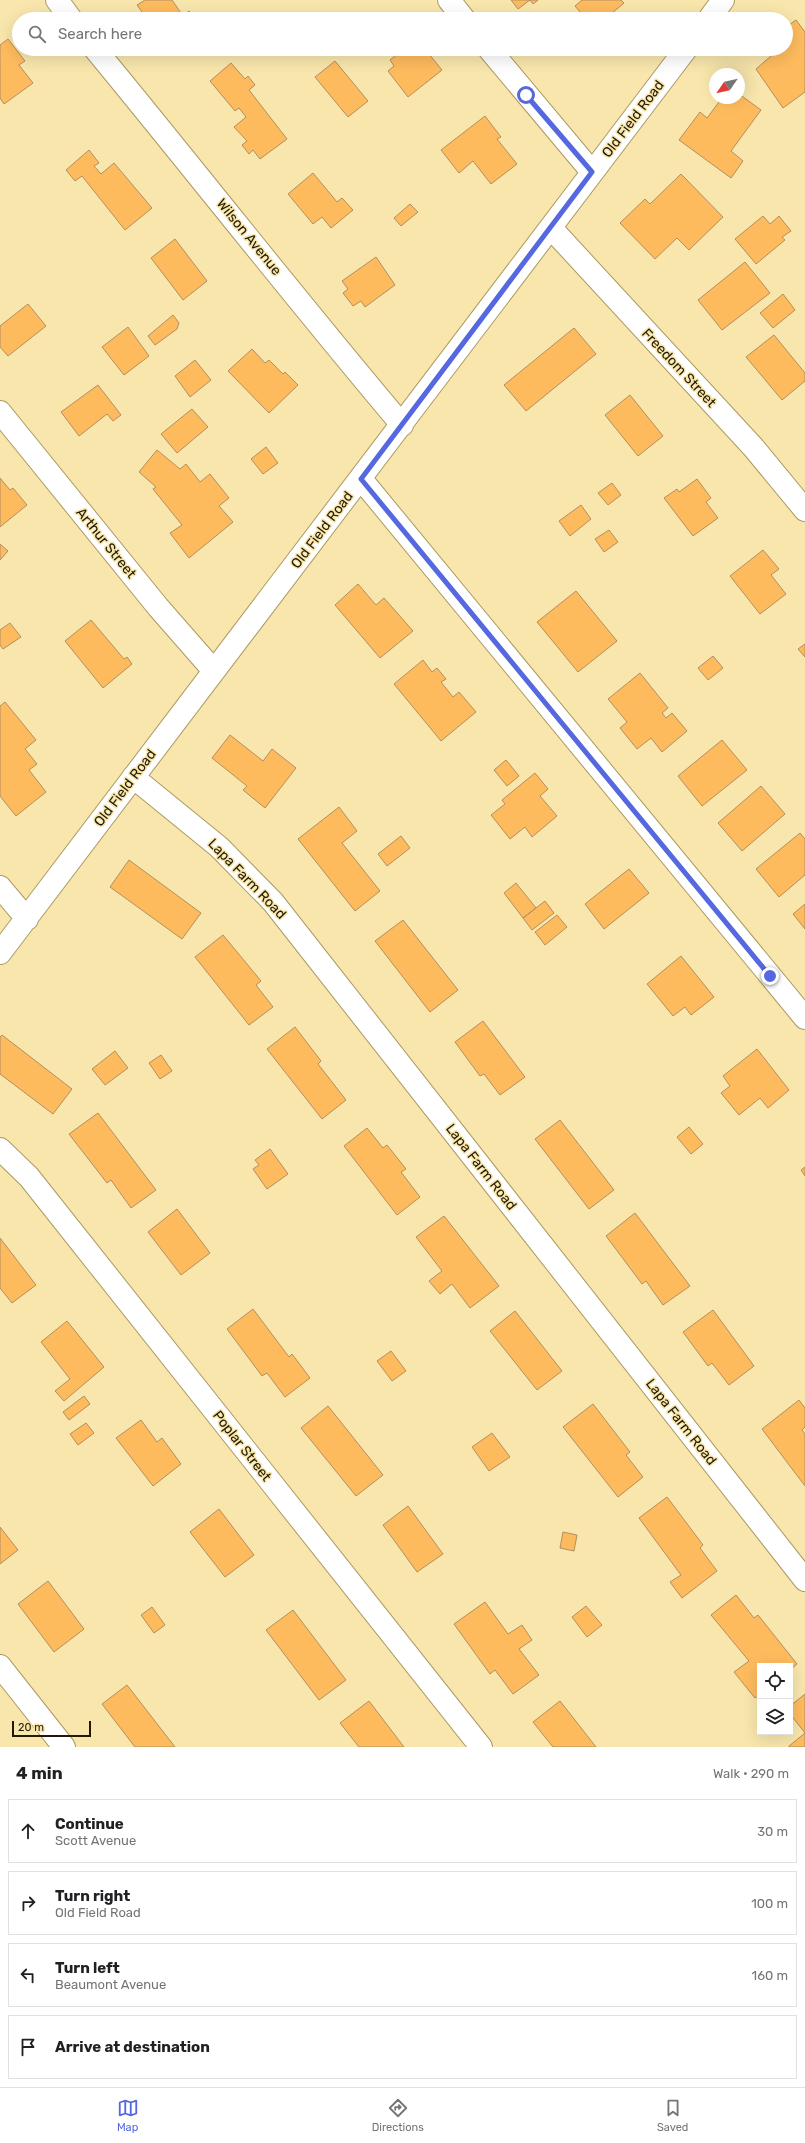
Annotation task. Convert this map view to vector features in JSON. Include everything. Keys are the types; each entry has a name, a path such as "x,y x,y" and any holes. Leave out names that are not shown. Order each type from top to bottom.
{"street":[{"path":"56,0 66,12"},
{"path":"449,0 458,12"},
{"path":"714,12 723,0"},
{"name":"Wilson Avenue","path":"102,56 251,239 340,352 402,424"},
{"path":"495,56 592,172"},
{"name":"Old Field Road","path":"0,954 681,56"},
{"name":"Freedom Street","path":"551,228 753,447 805,510"},
{"name":"Arthur Street","path":"0,412 158,607 214,671"},
{"path":"361,479 805,1018"},
{"name":"Lapa Farm Road","path":"134,777 219,847 274,902 805,1580"},
{"path":"0,887 27,919"},
{"name":"Poplar Street","path":"0,1149 29,1177 481,1747"},
{"path":"0,1666 64,1747"}],"building":[{"path":"145,0 172,0 180,12 142,12 137,5"},
{"path":"511,0 530,0 518,9"},
{"path":"530,0 538,0 533,4"},
{"path":"582,0 621,0 624,3 613,12 580,12 575,6"},
{"path":"796,20 805,32 805,92 783,108 756,69 771,56 793,56 793,22"},
{"path":"8,39 12,44 12,56 21,56 25,61 19,65 33,83 4,104 0,98 0,45"},
{"path":"395,56 431,56 442,70 408,97 388,71 394,66 390,60"},
{"path":"335,61 368,101 348,117 315,77"},
{"path":"231,63 245,79 248,76 255,85 249,90 287,139 260,159 253,150 249,154 242,145 247,141 234,127 246,117 239,108 235,111 210,81"},
{"path":"745,98 761,110 731,151 743,161 731,178 679,140 700,112 707,118 718,104 745,104"},
{"path":"485,116 501,137 497,139 517,164 491,184 473,161 459,173 441,150"},
{"path":"89,150 99,163 94,166 101,174 114,163 152,208 125,230 82,176 75,181 66,170"},
{"path":"313,173 337,202 342,198 353,210 331,228 322,217 313,224 288,194"},
{"path":"681,174 723,217 689,250 677,238 655,259 620,223 645,199 650,204"},
{"path":"410,204 418,212 401,226 394,218"},
{"path":"763,216 770,224 779,216 791,231 782,237 785,240 756,264 735,239"},
{"path":"175,239 207,281 183,300 151,258"},
{"path":"376,257 395,285 365,307 361,301 353,306 343,293 348,289 342,281"},
{"path":"745,262 770,293 722,330 698,300"},
{"path":"783,294 795,310 773,328 760,313"},
{"path":"28,304 46,326 8,356 0,347 0,326"},
{"path":"173,315 179,323 177,329 155,345 148,336"},
{"path":"128,327 149,356 124,375 102,347"},
{"path":"574,328 596,354 526,411 504,385"},
{"path":"774,335 805,373 805,381 782,400 746,357"},
{"path":"252,349 265,363 269,360 283,374 285,372 298,385 269,413 228,371"},
{"path":"195,360 211,380 190,397 175,376"},
{"path":"98,385 121,415 113,421 107,414 79,436 61,412"},
{"path":"630,395 663,436 638,456 605,415"},
{"path":"192,409 208,427 177,453 161,434"},
{"path":"266,447 278,463 263,474 251,459"},
{"path":"157,450 180,469 186,464 200,482 210,474 229,498 219,506 233,522 189,558 170,533 182,525 153,489 156,487 139,472"},
{"path":"0,478 10,490 13,488 27,505 0,527"},
{"path":"697,479 711,498 706,502 718,518 693,536 664,498 677,489 679,492"},
{"path":"612,483 621,495 608,505 598,493"},
{"path":"581,505 591,519 570,536 559,521"},
{"path":"609,530 618,542 604,552 595,539"},
{"path":"0,544 8,551 0,560"},
{"path":"763,550 779,569 771,575 786,594 760,614 730,576"},
{"path":"358,584 376,605 384,598 413,631 380,658 335,605"},
{"path":"576,591 617,641 578,672 537,622"},
{"path":"91,620 124,659 127,657 132,664 103,688 65,641"},
{"path":"10,623 21,637 3,649 0,645 0,630"},
{"path":"805,644 805,657 798,649"},
{"path":"713,656 723,668 708,680 698,668"},
{"path":"423,660 432,672 437,668 446,679 441,682 453,697 459,692 476,712 441,741 394,684"},
{"path":"640,673 668,708 662,713 666,718 672,713 687,731 662,752 651,738 637,749 620,728 627,722 608,699"},
{"path":"5,702 36,740 25,749 37,764 29,770 46,792 16,816 0,796 0,706"},
{"path":"230,735 263,761 272,749 296,768 265,808 243,790 247,786 212,758"},
{"path":"722,740 747,770 702,806 678,776"},
{"path":"506,760 519,776 507,786 494,770"},
{"path":"535,773 548,789 540,796 557,816 532,837 525,827 510,839 491,815 505,804 502,800"},
{"path":"761,786 785,814 742,851 718,823"},
{"path":"339,807 357,831 342,843 380,891 355,911 298,839"},
{"path":"800,833 805,839 805,875 779,897 756,869"},
{"path":"401,836 410,848 387,866 378,854"},
{"path":"129,860 201,913 182,939 110,887"},
{"path":"629,869 649,893 604,929 585,904"},
{"path":"516,883 536,908 523,918 504,893"},
{"path":"545,901 554,913 532,930 523,918"},
{"path":"805,904 805,929 793,914"},
{"path":"557,915 567,927 545,945 535,932"},
{"path":"403,920 458,990 430,1012 375,941"},
{"path":"223,935 261,981 256,985 273,1007 249,1025 195,957"},
{"path":"681,956 714,997 691,1015 685,1007 673,1016 647,984"},
{"path":"483,1021 525,1077 500,1095 484,1074 480,1076 455,1042"},
{"path":"295,1027 321,1061 318,1064 346,1100 322,1119 267,1049"},
{"path":"2,1035 72,1089 53,1114 0,1074 0,1037"},
{"path":"757,1049 789,1090 768,1108 760,1098 739,1115 721,1093 730,1086 723,1076"},
{"path":"115,1051 128,1068 105,1085 92,1069"},
{"path":"161,1055 172,1071 160,1079 149,1063"},
{"path":"98,1113 156,1190 131,1208 111,1180 107,1183 69,1134"},
{"path":"560,1120 614,1190 589,1209 535,1139"},
{"path":"689,1127 703,1144 691,1154 677,1137"},
{"path":"367,1128 383,1148 387,1145 406,1169 401,1172 420,1197 397,1215 344,1146"},
{"path":"270,1149 288,1174 267,1189 253,1169 259,1165 255,1160"},
{"path":"805,1167 805,1176 801,1170"},
{"path":"177,1209 210,1253 181,1275 148,1232"},
{"path":"635,1213 690,1286 663,1305 646,1281 642,1284 606,1236"},
{"path":"444,1216 499,1286 470,1308 452,1284 440,1294 429,1281 442,1271 416,1237"},
{"path":"0,1238 36,1285 12,1303 0,1288"},
{"path":"253,1309 289,1357 292,1354 310,1378 285,1397 267,1373 262,1376 227,1329"},
{"path":"713,1310 754,1366 729,1385 712,1363 708,1366 683,1332"},
{"path":"515,1311 562,1371 537,1390 490,1331"},
{"path":"67,1321 104,1367 64,1401 55,1391 70,1379 41,1342"},
{"path":"391,1351 406,1371 392,1381 377,1361"},
{"path":"84,1396 90,1404 69,1420 63,1412"},
{"path":"799,1400 805,1408 805,1427 802,1430 805,1434 805,1486 762,1429"},
{"path":"593,1404 630,1452 626,1455 643,1477 618,1497 563,1427"},
{"path":"328,1406 383,1475 356,1496 301,1428"},
{"path":"141,1420 157,1442 162,1438 181,1464 153,1486 116,1438"},
{"path":"86,1423 94,1433 78,1445 70,1434"},
{"path":"492,1433 510,1457 489,1471 472,1447"},
{"path":"667,1497 703,1545 700,1548 717,1571 682,1598 670,1582 681,1575 639,1518"},
{"path":"408,1506 443,1554 417,1572 383,1525"},
{"path":"219,1509 254,1555 225,1577 190,1532"},
{"path":"0,1527 18,1550 0,1564"},
{"path":"563,1532 577,1535 574,1551 560,1548"},
{"path":"48,1581 84,1629 54,1652 18,1604"},
{"path":"736,1595 754,1618 758,1615 797,1664 793,1667 793,1663 757,1663 757,1696 755,1698 734,1672 749,1661 711,1615"},
{"path":"485,1602 508,1634 522,1625 532,1640 519,1649 539,1675 513,1694 495,1670 490,1674 454,1624"},
{"path":"586,1606 602,1625 587,1637 572,1617"},
{"path":"152,1607 165,1625 154,1633 141,1615"},
{"path":"293,1610 346,1680 319,1700 266,1630"},
{"path":"127,1685 175,1747 135,1747 102,1704"},
{"path":"805,1694 805,1733 793,1718 793,1704"},
{"path":"369,1701 404,1747 359,1747 340,1723"},
{"path":"560,1701 596,1747 553,1747 533,1722"},
{"path":"805,1733 805,1747 789,1747 789,1746"}],"route":[{"path":"526,95 592,172 361,479 770,976"}]}
